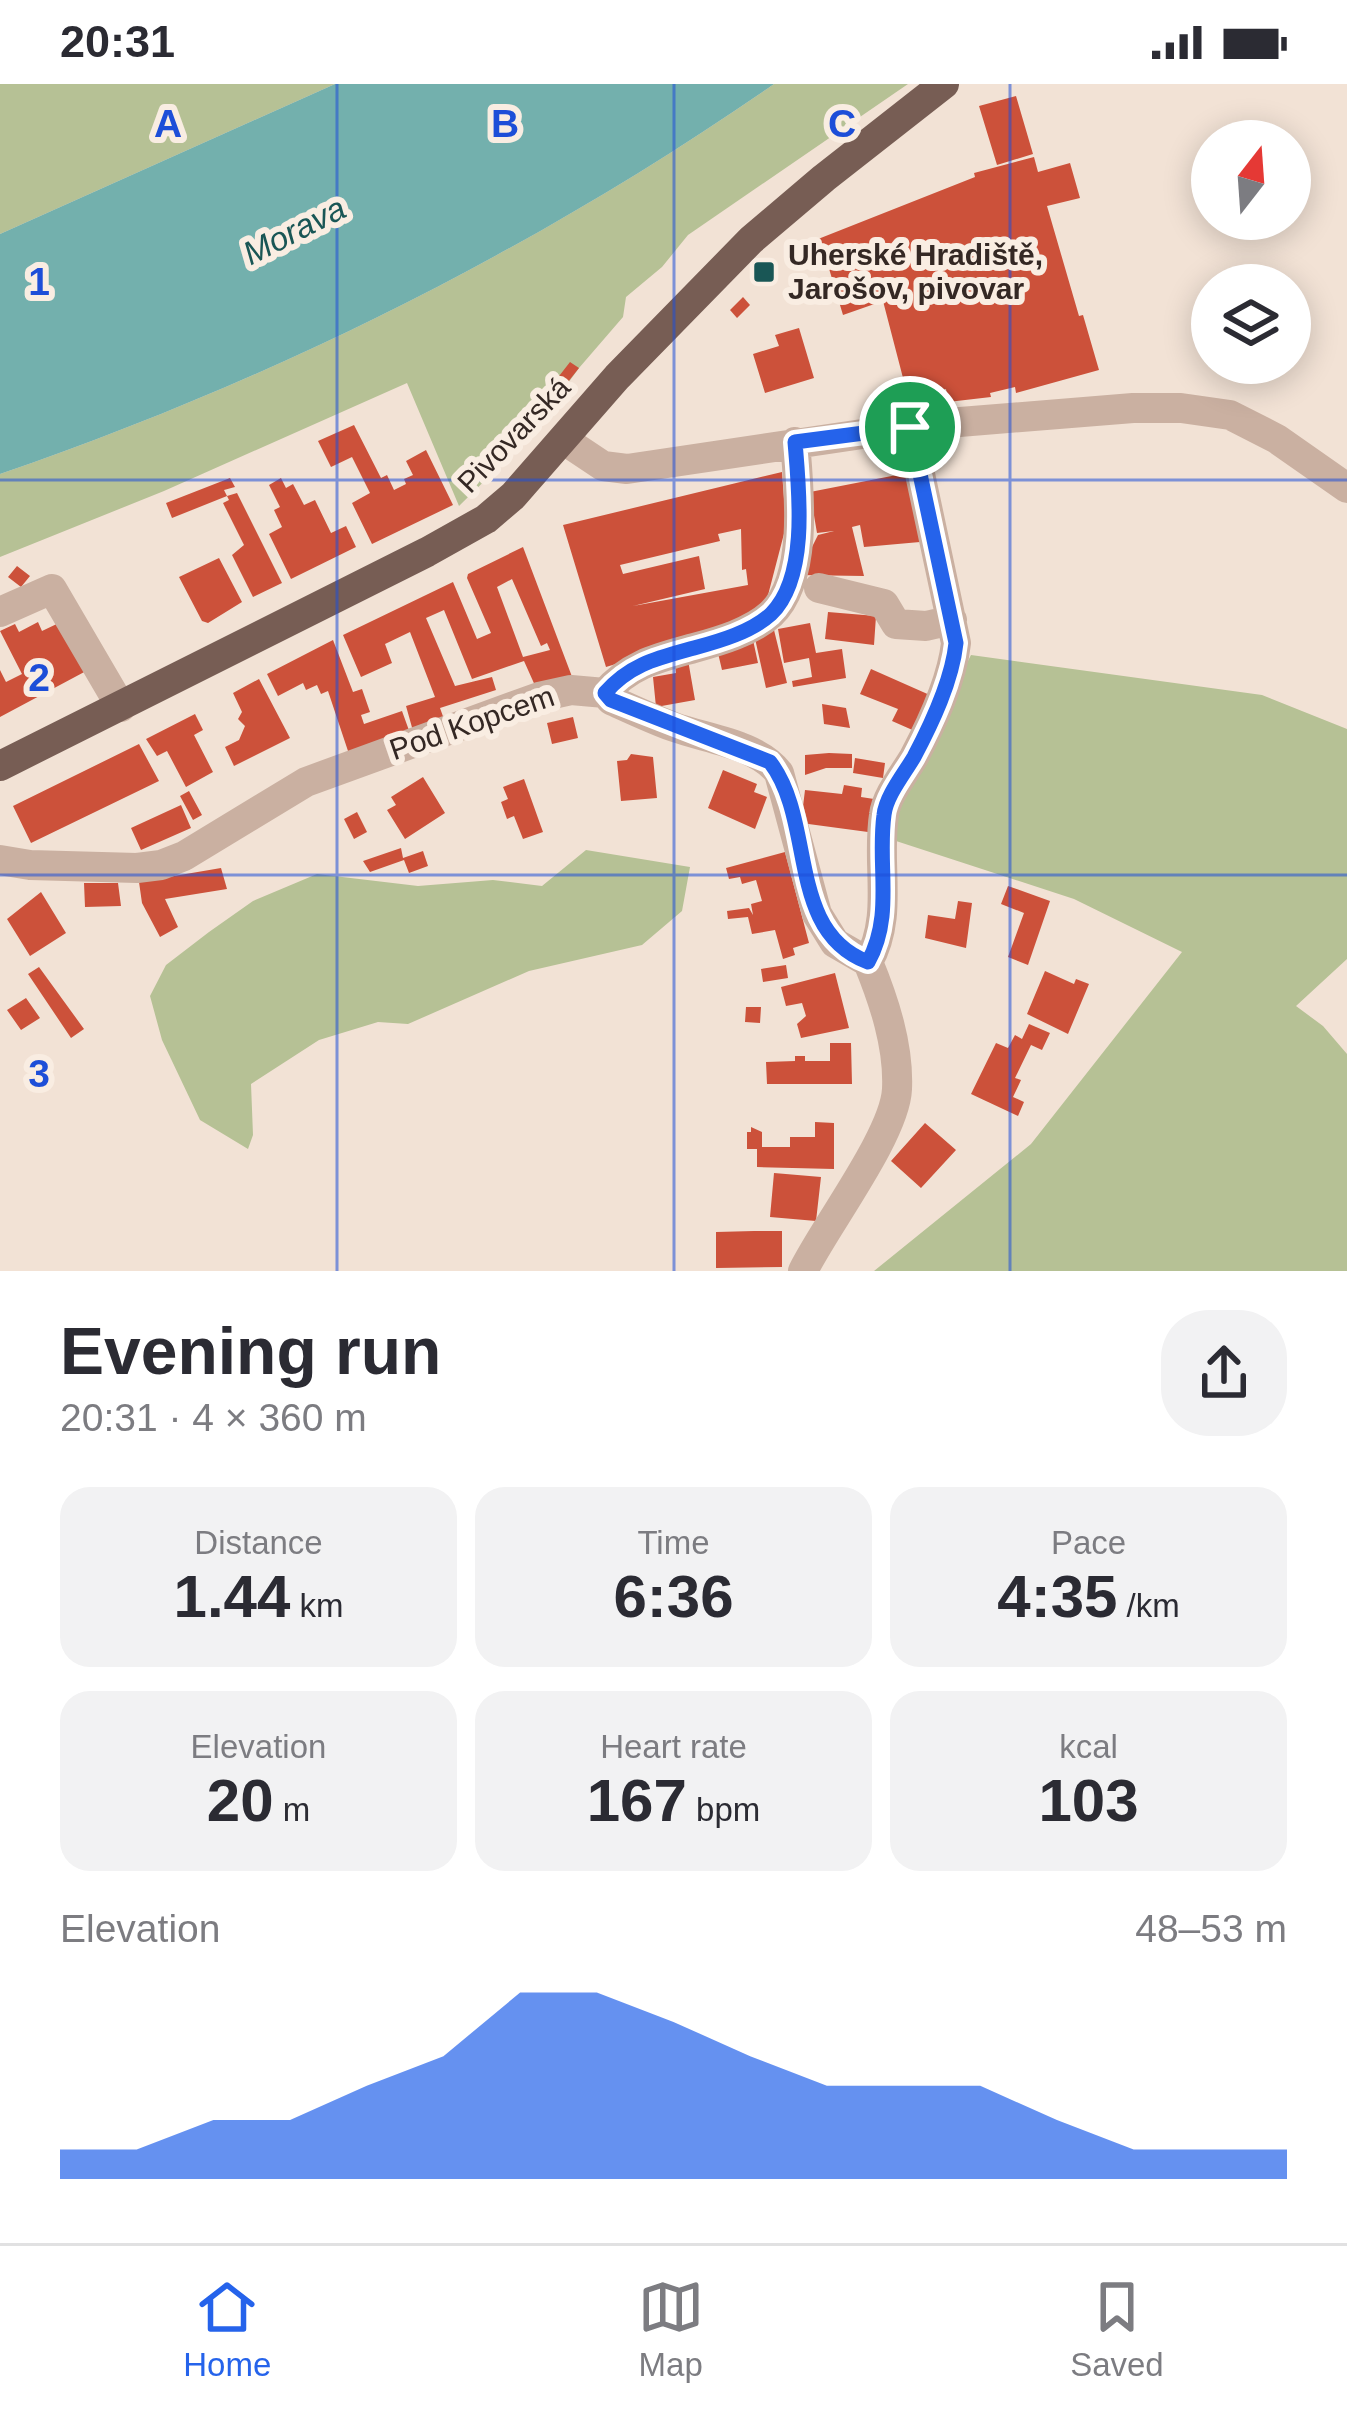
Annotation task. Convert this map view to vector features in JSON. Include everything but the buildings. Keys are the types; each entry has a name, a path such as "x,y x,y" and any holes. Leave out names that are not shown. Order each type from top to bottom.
{"main road":[{"name":"Pivovarská","path":"0,766 467,530 513,496 617,377 751,240 944,84"}],"street":[{"path":"564,440 603,466 627,469 910,427 1133,408 1198,410 1231,415 1277,439 1347,488"},
{"path":"868,962 879,943 883,922 884,810 919,747 954,664 956,643 910,427"},
{"path":"795,442 800,529 780,604 760,622 720,641 634,666 605,693 670,726 770,762 784,787 817,914 835,944 868,962 892,1041 895,1100 856,1183 803,1271"},
{"path":"819,587 884,604 896,624 926,626 952,620"},
{"path":"0,613 52,589 121,707"},
{"name":"Pod Kopcem","path":"0,860 94,867 161,865 184,856 306,782 539,697 571,690 605,693"}],"green space":[{"path":"0,84 335,84 0,234"},
{"path":"774,84 908,84 688,235 662,267 626,297 623,317 528,438 459,506 407,383 164,491 0,557 0,474 203,397 400,306 591,201"},
{"path":"971,655 1262,695 1347,729 1347,959 1296,1006 1323,1026 1347,1054 1347,1271 874,1271 1031,1144 1182,952 1074,899 893,840 891,813"},
{"path":"586,850 690,867 682,911 642,945 529,971 408,1024 378,1022 319,1040 251,1084 253,1135 248,1149 200,1120 162,1040 150,996 166,965 253,901 317,874 418,886 493,880 542,886"}],"water":[{"name":"Morava","path":"335,84 774,84 591,201 400,306 203,397 0,474 0,234"}],"place":[{"name":"Uherské Hradiště, Jarošov, pivovar","path":"764,272"}],"route":[{"path":"910,427 956,643 954,664 919,747 884,810 883,922 879,943 868,962 835,944 817,914 784,787 770,762 670,726 605,693 634,666 720,641 760,622 780,604 800,529 795,442 910,427"}]}
